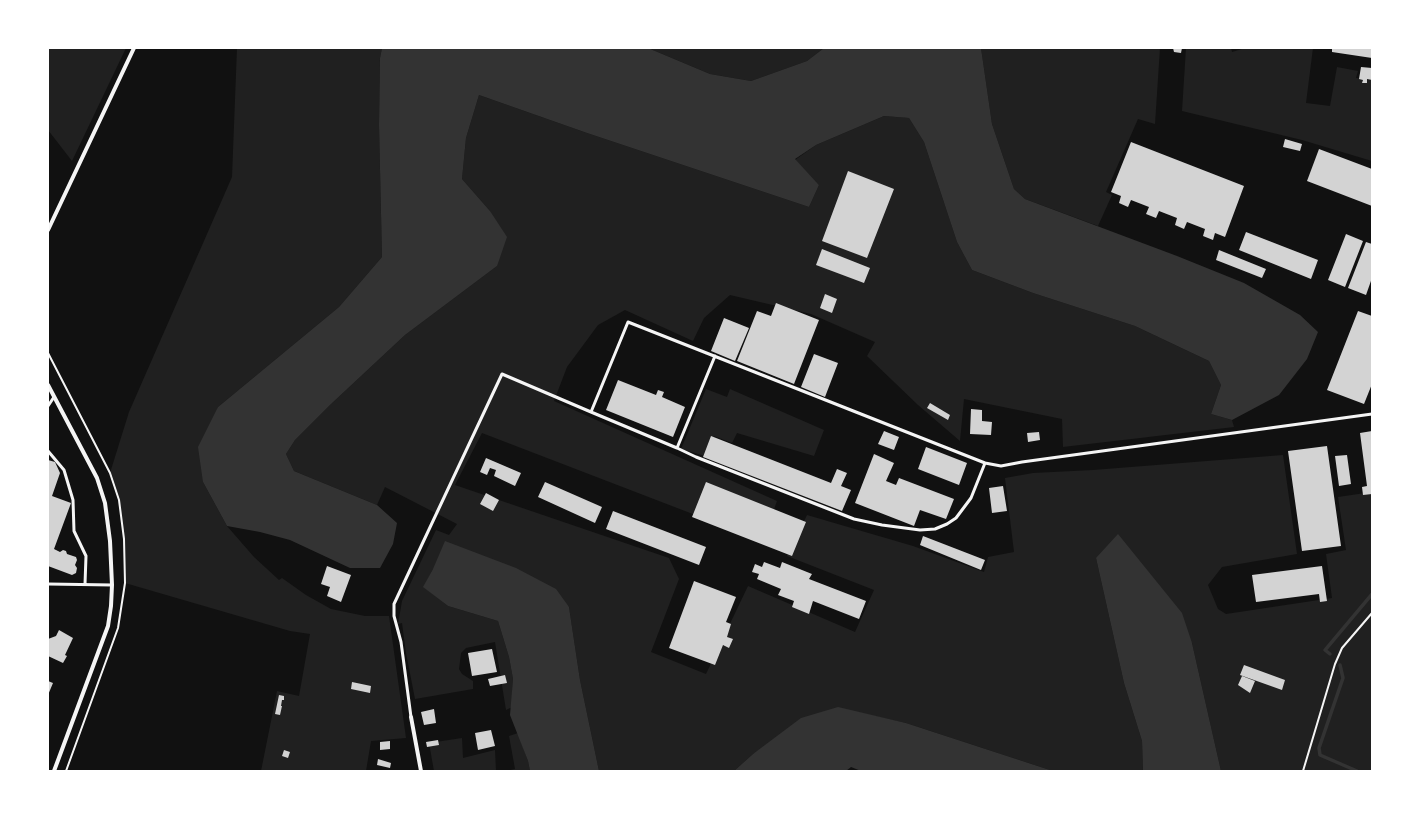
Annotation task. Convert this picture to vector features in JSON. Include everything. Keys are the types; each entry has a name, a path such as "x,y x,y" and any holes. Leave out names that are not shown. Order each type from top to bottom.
{"street":[{"path":"48,230 134,48"},
{"path":"48,385 97,478 105,503 110,541 112,585 108,626 54,771"},
{"path":"411,717 421,771"}],"lane":[{"path":"591,412 628,322 985,463 1000,466 1372,414"},
{"path":"677,448 715,356"},
{"path":"411,717 401,642 394,616 394,604 502,374 677,448 854,519 882,525 920,530 935,529 947,524 956,518 971,498 985,463"},
{"path":"48,406 54,397"},
{"path":"48,451 64,470 73,500 74,531 86,556 85,584"},
{"path":"48,584 112,585"}],"path":[{"path":"48,353 110,472 119,500 124,540 125,583 118,628 66,771"},
{"path":"1303,771 1335,664 1342,648 1372,613"}],"shaded area":[{"path":"48,48 126,48 72,161 48,130"},
{"path":"237,48 382,48 380,58 379,125 382,257 339,307 218,407 203,482 227,526 254,557 279,580 282,578 306,595 331,609 365,616 389,616 406,738 371,741 366,771 261,771 277,691 299,696 310,634 290,631 125,583 124,539 119,500 110,473 129,412 232,177"},
{"path":"382,48 648,48 710,74 751,81 807,61 824,48 981,48 992,124 1014,189 1025,199 1177,256 1244,283 1300,315 1318,332 1307,359 1279,395 1232,420 1211,414 1221,385 1209,361 1135,326 1033,293 972,270 957,242 924,142 909,118 884,116 816,145 795,159 819,185 809,207 587,133 479,95 466,138 462,179 490,211 507,237 497,266 405,335 295,440 286,454 294,471 377,505 397,523 393,544 380,568 350,568 290,540 260,532 227,526 203,482 198,447 218,407 339,307 382,257 379,125 380,58"},
{"path":"648,48 824,48 807,61 751,81 710,74"},
{"path":"981,48 1160,48 1155,124 1138,119 1106,192 1112,195 1098,226 1025,199 1014,189 992,124"},
{"path":"1186,48 1231,48 1232,52 1245,48 1313,48 1306,103 1330,106 1337,67 1358,71 1356,78 1372,80 1372,161 1302,140 1182,111"},
{"path":"479,95 587,133 809,207 819,185 795,160 816,145 884,116 909,118 924,142 957,242 972,270 1033,293 1135,326 1209,361 1221,385 1211,414 1232,420 1234,427 1063,447 1062,419 964,399 960,441 918,405 867,356 875,342 811,314 730,295 704,318 693,341 625,310 598,325 567,367 554,401 777,501 763,541 482,433 455,485 669,558 679,579 651,652 706,674 748,586 855,632 874,590 787,556 807,515 913,546 984,572 988,557 1014,552 1005,478 1033,473 1093,470 1283,455 1297,554 1222,567 1208,585 1218,609 1226,614 1332,598 1326,554 1346,550 1338,497 1372,492 1372,771 1221,771 1192,643 1096,558 1124,683 1142,741 1143,771 1053,771 906,723 838,708 753,754 734,771 599,771 580,680 569,607 433,569 424,587 448,606 498,621 509,657 513,679 512,707 506,710 495,642 466,648 461,653 459,669 462,674 473,681 473,689 415,699 402,623 398,624 402,601 436,530 449,535 457,524 385,487 377,505 294,471 286,454 295,440 330,405 405,335 497,266 490,211 462,179 466,138"},
{"path":"706,389 727,397 730,389 824,430 814,456 737,433 732,443 714,436 705,456 681,449"},
{"path":"1118,534 1182,613 1192,643 1221,771 1143,771 1142,741 1124,683 1096,558"},
{"path":"445,541 516,568 556,589 569,607 580,680 599,771 530,771 528,761 510,715 513,679 509,657 498,621 448,606 423,587 433,569"},
{"path":"838,707 906,723 1053,771 861,771 851,767 846,771 734,771 753,754 801,718"},
{"path":"518,733 530,771 506,771 515,769 509,736"},
{"path":"462,738 463,758 495,750 496,771 434,771 429,743"}],"building":[{"path":"1173,48 1182,48 1181,53 1174,52"},
{"path":"1332,48 1372,48 1372,58 1332,52"},
{"path":"1361,67 1372,68 1372,80 1367,79 1367,83 1362,83 1363,80 1359,79"},
{"path":"1285,139 1302,144 1300,151 1283,147"},
{"path":"1131,142 1244,186 1225,237 1215,233 1213,240 1203,236 1205,229 1187,222 1184,229 1175,225 1177,218 1159,211 1156,218 1146,214 1149,207 1131,200 1128,207 1119,203 1121,196 1111,192"},
{"path":"1319,149 1372,169 1372,206 1307,181"},
{"path":"848,171 894,189 867,258 822,241"},
{"path":"1246,232 1318,260 1311,279 1239,250"},
{"path":"1346,234 1363,241 1345,287 1328,280"},
{"path":"1366,242 1372,244 1372,278 1366,295 1348,288"},
{"path":"822,249 870,268 864,283 816,265"},
{"path":"1219,250 1266,269 1262,278 1216,260"},
{"path":"825,294 837,299 832,313 820,308"},
{"path":"776,303 819,320 794,384 737,361 757,311 771,316"},
{"path":"1358,311 1372,316 1372,384 1364,404 1327,390"},
{"path":"724,318 749,328 735,361 711,351"},
{"path":"814,354 838,363 825,397 801,387"},
{"path":"618,380 656,395 658,390 664,392 662,397 685,407 673,437 606,410"},
{"path":"930,403 950,415 948,420 927,408"},
{"path":"971,409 982,410 982,421 992,422 991,435 970,434"},
{"path":"884,431 899,437 894,450 878,444"},
{"path":"1372,431 1372,494 1363,495 1362,487 1367,486 1360,433"},
{"path":"1039,432 1040,440 1028,442 1027,433"},
{"path":"711,436 831,483 837,469 847,473 841,486 851,490 842,511 703,457"},
{"path":"1327,446 1341,546 1302,551 1288,451"},
{"path":"926,447 967,463 959,485 918,469"},
{"path":"874,454 894,463 886,481 896,485 899,478 954,499 946,519 920,510 914,526 855,503"},
{"path":"1347,455 1351,484 1339,486 1335,456"},
{"path":"486,458 521,473 515,486 494,476 496,470 490,468 487,475 480,472"},
{"path":"48,460 55,462 60,473 52,496 71,503 54,549 60,552 63,550 66,551 67,554 76,557 76,573 72,575 48,566"},
{"path":"545,482 602,507 595,523 538,497"},
{"path":"706,482 806,522 792,556 692,517"},
{"path":"1003,486 1007,511 992,513 989,488"},
{"path":"486,493 499,500 493,511 480,504"},
{"path":"613,511 706,547 699,565 606,529"},
{"path":"923,536 985,560 981,570 920,545"},
{"path":"764,562 780,568 782,562 812,574 809,579 866,601 859,619 813,601 809,614 792,607 794,601 778,595 781,589 757,579 759,574 752,572 755,564 762,567"},
{"path":"327,566 351,575 341,602 327,596 330,587 321,584"},
{"path":"1322,566 1327,601 1320,602 1319,594 1256,602 1252,575"},
{"path":"694,581 736,597 726,622 731,624 727,637 733,639 729,648 723,645 715,665 669,648"},
{"path":"59,630 73,638 63,663 48,656 48,639 56,636"},
{"path":"492,649 497,672 472,676 468,653"},
{"path":"1244,665 1285,680 1282,690 1240,675"},
{"path":"505,675 507,683 490,686 488,679"},
{"path":"1242,676 1255,681 1250,693 1238,685"},
{"path":"48,681 53,683 48,695"},
{"path":"352,682 371,686 370,693 351,689"},
{"path":"279,695 284,696 280,715 275,714"},
{"path":"434,709 436,723 424,725 421,712"},
{"path":"491,730 495,746 478,750 475,733"},
{"path":"438,740 439,745 427,747 426,742"},
{"path":"390,741 390,749 380,750 380,742"},
{"path":"284,750 290,752 288,758 282,756"},
{"path":"378,759 391,763 390,768 377,765"}],"waterway":[{"path":"1330,654 1325,650 1372,594"},
{"path":"1340,665 1343,678 1319,748 1320,755 1357,771"}]}
